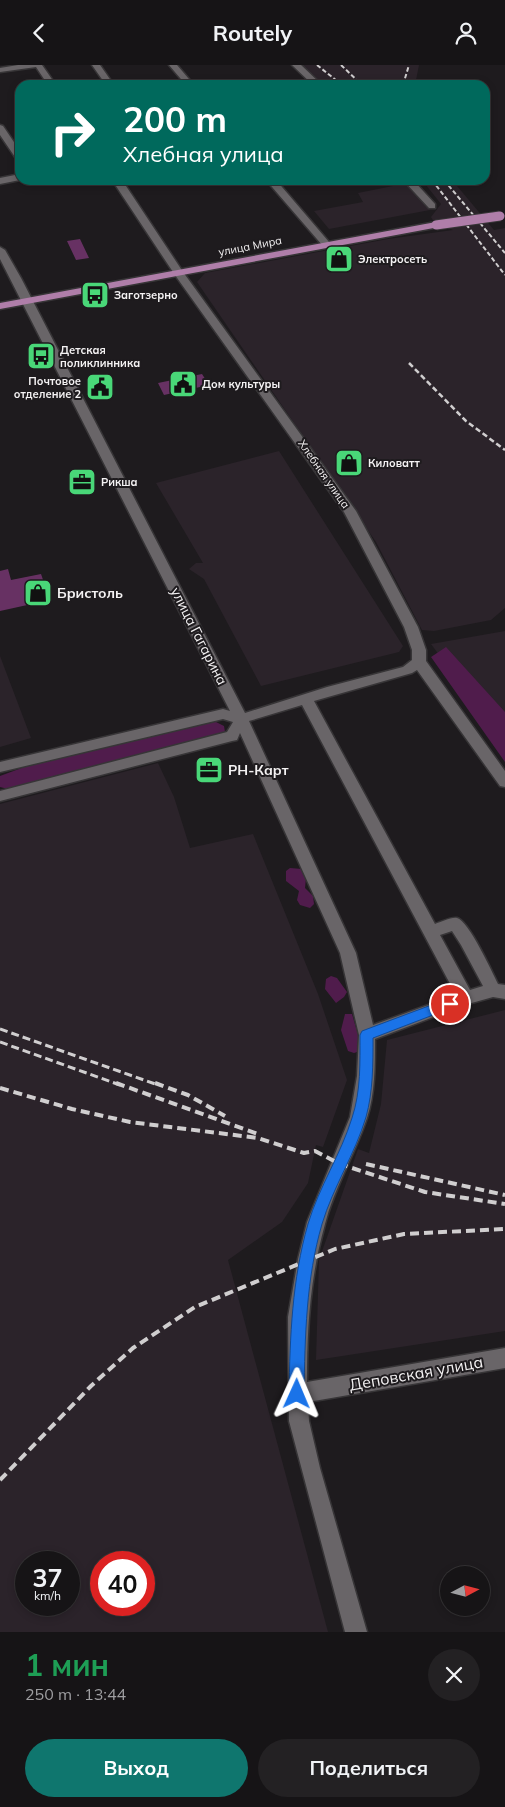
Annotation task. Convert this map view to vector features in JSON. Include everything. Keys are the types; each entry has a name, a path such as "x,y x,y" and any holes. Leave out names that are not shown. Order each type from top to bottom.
{"main road":[{"name":"улица Мира","path":"0,306 326,244 502,215"}],"street":[{"path":"0,70 36,65 48,80"},
{"path":"96,65 106,80"},
{"path":"173,65 186,80"},
{"path":"296,65 312,80"},
{"path":"0,128 15,150"},
{"path":"0,181 15,178"},
{"name":"Хлебная улица","path":"120,185 179,273 350,511 411,627 419,650 419,662 505,782"},
{"path":"275,185 326,244"},
{"path":"413,185 432,206"},
{"name":"улица Гагарина","path":"0,251 28,301 241,719 348,953 367,1035 366,1075 359,1117 316,1222 307,1259 298,1317 297,1394 299,1421 310,1468 356,1632"},
{"path":"0,767 223,714 241,719 407,670 419,662"},
{"path":"306,699 466,997"},
{"path":"0,796 232,736 241,719"},
{"path":"367,1035 466,997 499,991 455,924 431,932"},
{"name":"Деповская улица","path":"297,1394 505,1358"}],"shaded area":[{"path":"300,65 419,65 416,80 318,80"},
{"path":"398,185 411,185 430,210 329,229 314,211 363,202 358,193"},
{"path":"426,185 456,185 494,230 505,228 505,608 491,620 434,631 422,630 376,542 197,282 205,273 388,239 453,230 434,222 431,217 441,204"},
{"path":"279,451 403,646 399,652 261,686 204,579 189,569 196,563 203,563 156,483"},
{"path":"505,631 505,745 431,644"},
{"path":"446,647 505,712 505,762 431,657"},
{"path":"0,656 31,738 0,747"},
{"path":"214,721 224,726 225,732 221,735 8,789 0,787 0,776 46,759"},
{"path":"158,763 174,797 190,848 253,834 318,994 347,1080 323,1147 316,1145 308,1183 282,1222 228,1260 328,1632 0,1632 0,804"},
{"path":"290,868 302,869 306,878 305,888 313,896 314,904 310,908 300,905 297,900 299,891 286,881 286,871"},
{"path":"331,976 337,978 347,992 336,1003 325,989 326,979"},
{"path":"505,1010 505,1331 316,1360 319,1260 358,1149 369,1153 381,1104 387,1040"},
{"path":"345,1014 352,1014 361,1045 360,1051 354,1053 348,1051 341,1030"}],"building":[{"path":"80,239 89,258 76,260 67,241"},
{"name":"Дом культуры","path":"202,374 209,385 164,395 158,383"},
{"path":"8,569 11,580 41,574 50,600 0,611 0,571"}],"railway":[{"path":"317,65 336,80"},
{"path":"341,65 357,80"},
{"path":"404,80 409,65"},
{"path":"436,185 505,275"},
{"path":"448,185 505,253"},
{"path":"409,363 466,421 505,450"},
{"path":"0,1029 158,1085"},
{"path":"0,1042 120,1085"},
{"path":"116,1083 258,1134"},
{"path":"155,1083 188,1095 225,1116"},
{"path":"0,1088 72,1109 130,1122 258,1138 304,1153 315,1151 340,1164 425,1192 505,1204"},
{"path":"366,1164 505,1195"},
{"path":"0,1480 91,1386 133,1348 195,1307 335,1249 404,1234 505,1229"}],"place":[{"name":"Электросеть","path":"339,259"},
{"name":"Заготзерно","path":"95,295"},
{"name":"Детская поликлинника","path":"41,356"},
{"name":"Дом культуры","path":"183,384"},
{"name":"Почтовое отделение 2","path":"100,387"},
{"name":"Киловатт","path":"349,463"},
{"name":"Рикша","path":"82,482"},
{"name":"Бристоль","path":"38,593"},
{"name":"РН-Карт","path":"209,770"}],"route":[{"path":"297,1394 298,1317 307,1259 316,1222 359,1117 366,1075 367,1035 450,1004"}]}
